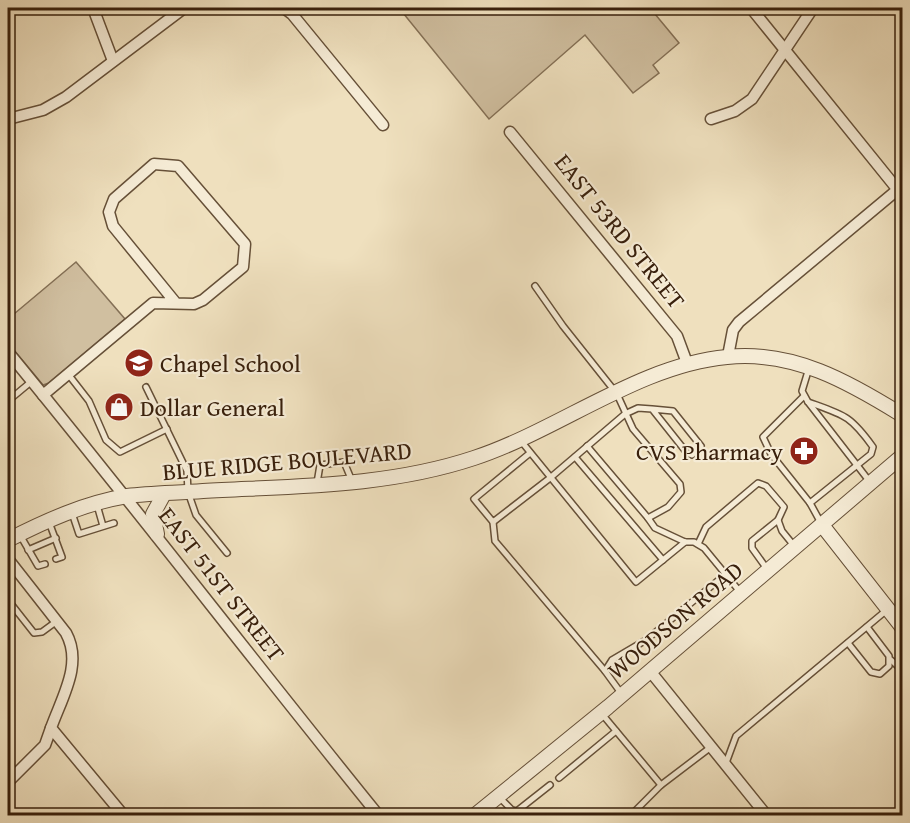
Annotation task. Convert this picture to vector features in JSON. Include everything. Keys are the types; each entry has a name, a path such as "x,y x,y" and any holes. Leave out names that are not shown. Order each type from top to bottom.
{"street":[{"path":"93,8 113,61"},
{"path":"8,119 43,110 66,97 184,8"},
{"path":"284,8 292,14 383,125"},
{"path":"728,356 733,330 739,322 900,188 785,52 751,8"},
{"path":"711,119 735,111 752,99 813,8"},
{"name":"EAST 53RD STREET","path":"510,132 676,336 687,363"},
{"path":"43,395 153,303 194,304 203,300 243,267 245,244 178,166 154,164 114,199 109,212 113,226 175,302"},
{"name":"EAST 51ST STREET","path":"8,352 157,534 212,609 376,814"},
{"name":"BLUE RIDGE BOULEVARD","path":"14,537 72,511 126,496 352,482 429,471 521,441 669,368 728,356 758,357 810,366 853,384 903,415"},
{"name":"WOODSON ROAD","path":"474,816 601,713 903,456"},
{"path":"157,534 153,514 164,494"},
{"path":"822,525 903,627"},
{"path":"8,559 57,621 73,646 75,658 45,745 8,782"},
{"path":"650,671 767,816"},
{"path":"51,728 124,816"}],"lane":[{"path":"535,286 563,326 617,394 633,429 680,484 681,492 668,507 648,518"},
{"path":"810,366 802,391 806,399 871,483"},
{"path":"68,374 89,401 106,440 120,452 167,429"},
{"path":"8,400 32,381"},
{"path":"146,387 187,471 188,492 196,515 226,553"},
{"path":"806,399 855,422 873,447 871,454 810,503"},
{"path":"806,399 763,437 771,454 810,503 822,525"},
{"path":"493,522 550,478 625,414 638,408 651,409 673,411 701,446 698,451 687,453 651,409"},
{"path":"521,441 636,582 685,542"},
{"path":"587,446 656,528 685,542 698,544 741,593"},
{"path":"530,453 474,498 493,522 495,541 605,671 622,695"},
{"path":"575,457 663,560"},
{"path":"317,484 320,465 344,462 352,482"},
{"path":"698,544 706,527 758,483 766,486 784,507 778,520 752,541 752,548 768,570"},
{"path":"96,504 103,526"},
{"path":"72,511 79,534 114,524"},
{"path":"778,520 782,531 795,547"},
{"path":"49,521 56,538 57,551 62,557 56,559"},
{"path":"14,537 28,550 38,566 45,564"},
{"path":"28,550 56,538"},
{"path":"34,560 42,557"},
{"path":"605,671 612,660 646,640 726,574"},
{"path":"8,600 34,633 42,632 57,621"},
{"path":"726,763 736,736 888,609"},
{"path":"867,627 891,660 902,669"},
{"path":"848,643 871,672 880,674 891,660"},
{"path":"601,713 662,785"},
{"path":"559,778 616,731"},
{"path":"630,816 662,785 712,746"},
{"path":"498,796 512,810 517,811 550,785"}],"shaded area":[{"path":"399,8 650,8 679,43 653,65 659,73 633,93 585,35 489,119"},
{"path":"76,262 125,319 49,383 43,385 8,343 8,319"}],"place":[{"name":"Chapel School","path":"139,363"},
{"name":"Dollar General","path":"119,407"},
{"name":"CVS Pharmacy","path":"804,451"}]}
